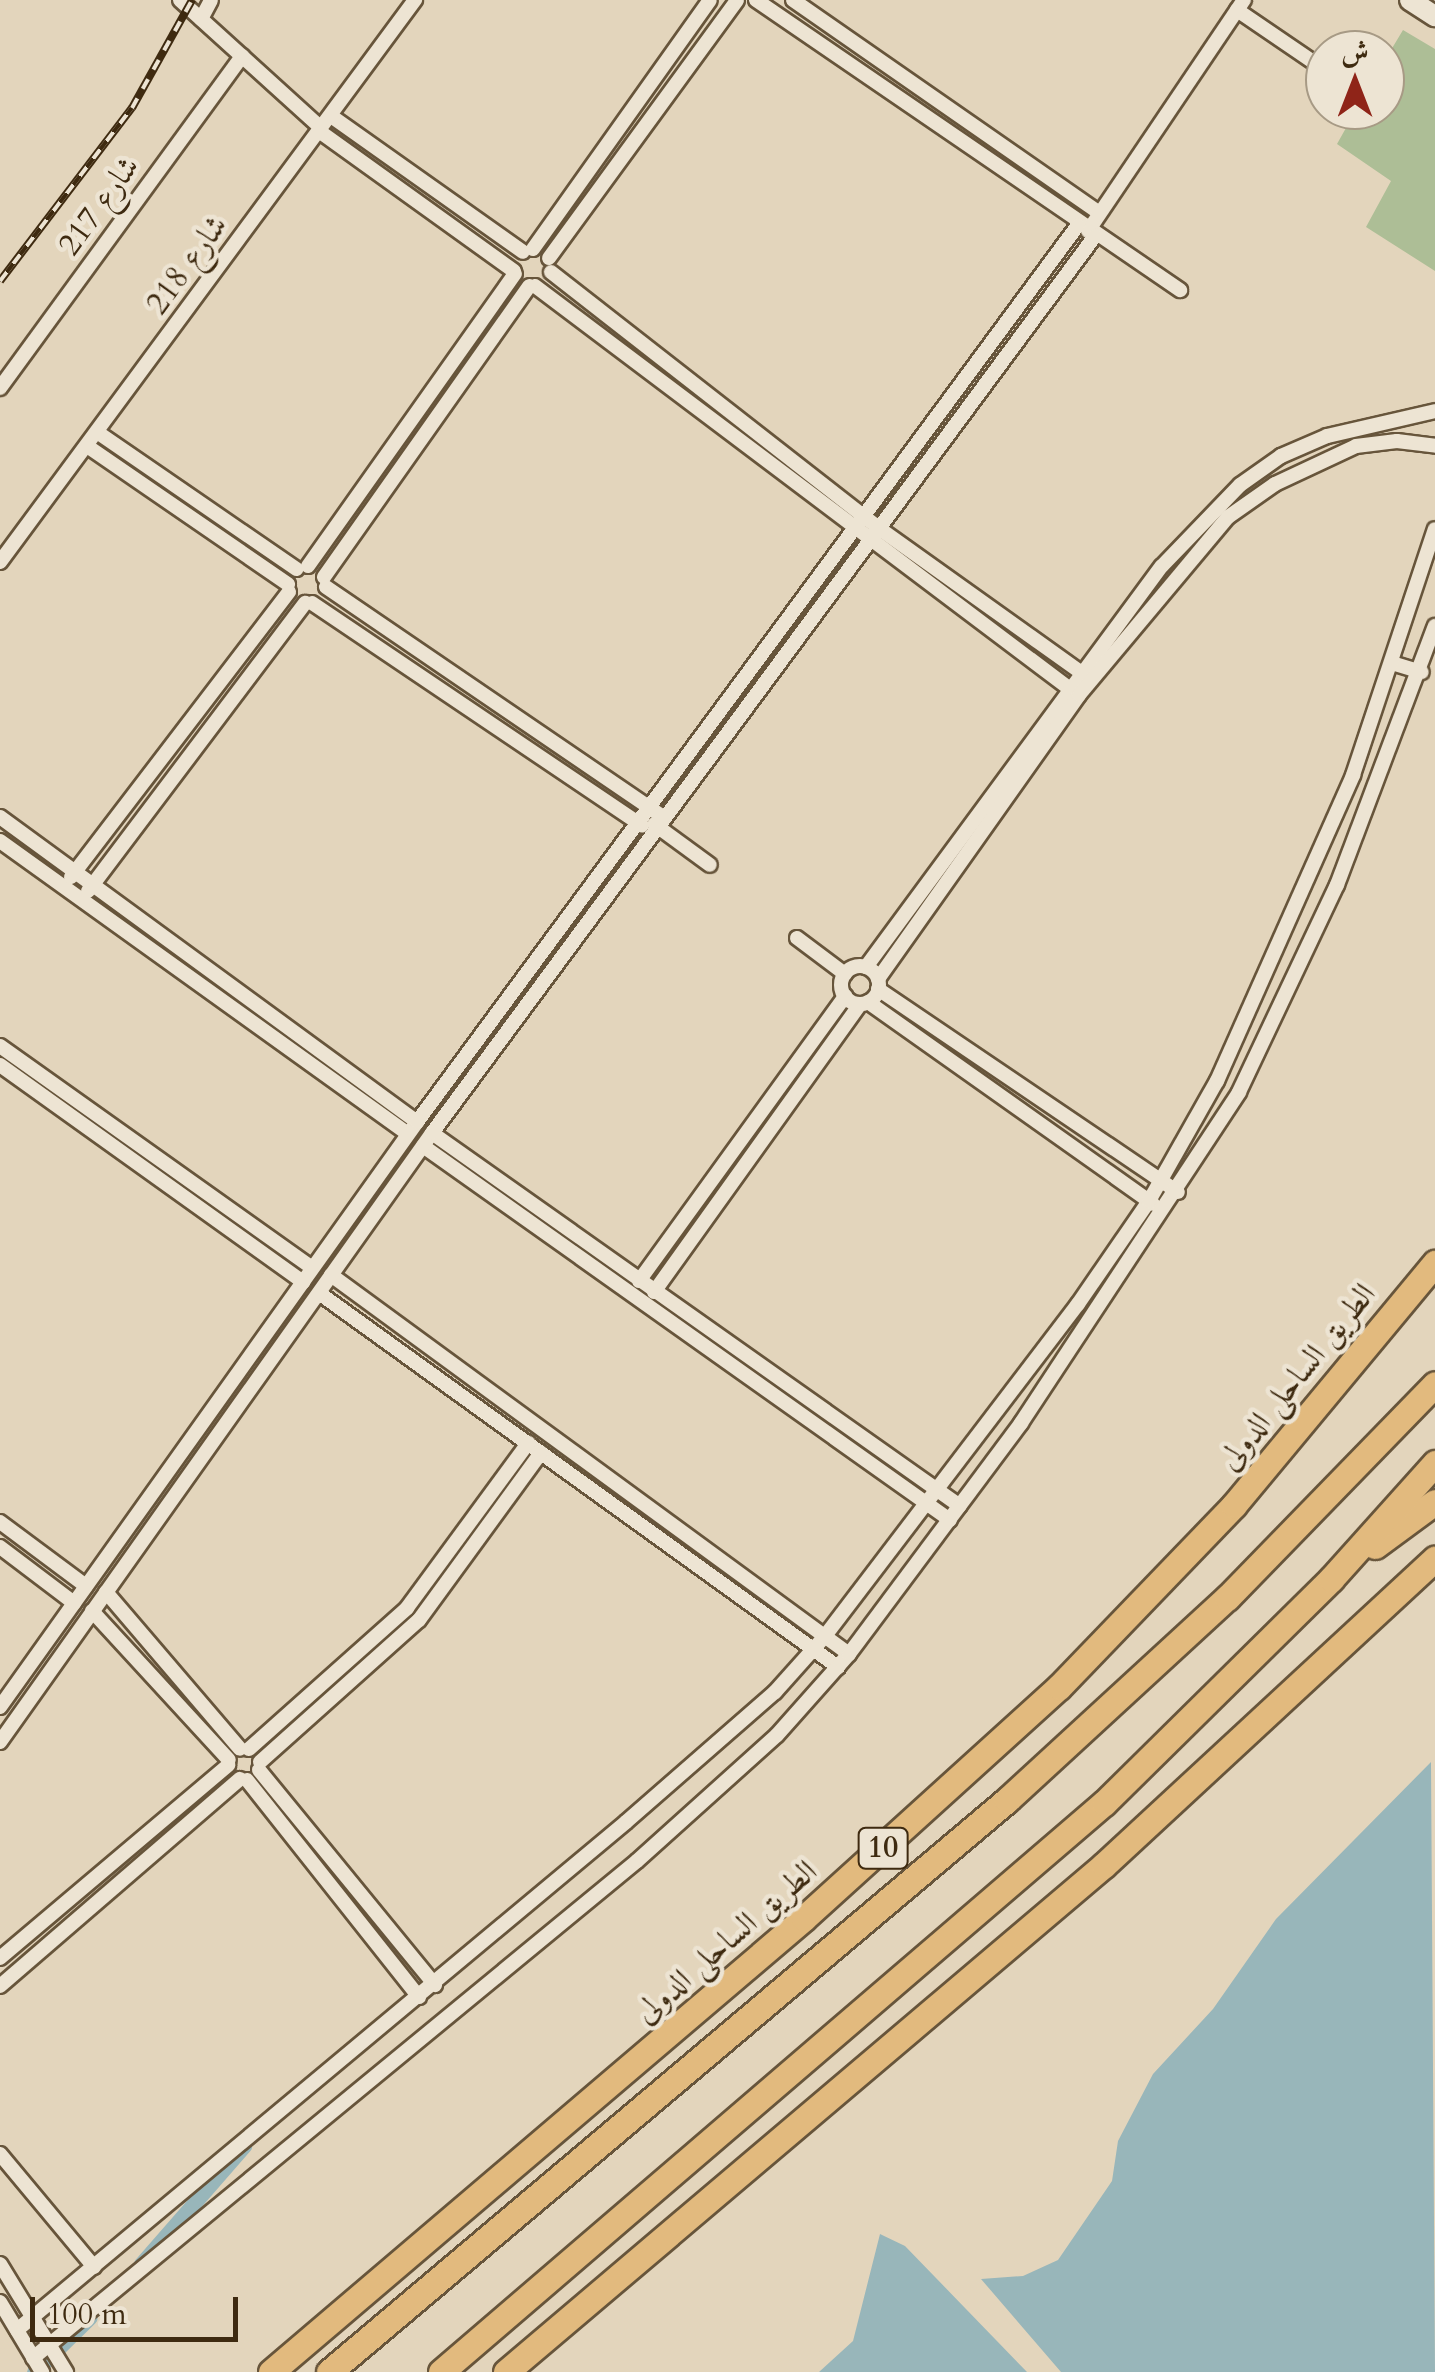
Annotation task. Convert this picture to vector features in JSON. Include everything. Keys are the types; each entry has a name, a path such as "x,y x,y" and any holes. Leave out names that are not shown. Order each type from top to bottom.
{"highway":[{"name":"الطريق الساحلى الدولى","path":"270,2372 804,1918 1059,1687 1234,1505 1435,1263"},
{"name":"10","path":"329,2372 1007,1800 1227,1598 1435,1384"},
{"path":"442,2372 1104,1803 1331,1579 1435,1463"},
{"path":"1331,1579 1435,1502"},
{"path":"506,2372 1104,1864 1435,1558"}],"street":[{"path":"180,0 324,125 515,273 858,522 1074,692"},
{"path":"201,19 211,0"},
{"name":"شارع 218","path":"0,562 416,0"},
{"path":"64,887 289,588 710,0"},
{"path":"82,900 325,582 737,0"},
{"path":"756,0 1180,290"},
{"path":"793,0 1098,212"},
{"path":"1410,0 1435,16"},
{"path":"0,1742 428,1140 875,535 1240,5 1305,55"},
{"name":"شارع 217","path":"0,388 242,56"},
{"path":"324,125 550,265 858,522"},
{"path":"0,1707 641,814 858,522 1087,230"},
{"path":"845,974 866,967 1086,676 1162,566 1252,474 1327,436 1435,411"},
{"path":"97,432 325,582 641,814"},
{"path":"87,446 309,603 641,814 710,865"},
{"path":"1086,676 1202,545 1258,494 1356,446 1435,446"},
{"path":"17,2330 435,1985 743,1720 814,1650 938,1490 1149,1200 1266,980 1347,791 1435,529"},
{"path":"875,535 1086,676"},
{"path":"33,2358 637,1860 777,1735 849,1654 960,1506 1178,1192 1240,1092 1289,991 1422,672 1435,626"},
{"path":"1392,663 1422,672"},
{"path":"654,1292 878,984 1074,692"},
{"path":"0,817 175,945 412,1128"},
{"path":"0,841 412,1128"},
{"path":"797,938 845,974"},
{"path":"163,958 175,945"},
{"path":"866,967 878,984 1178,1192"},
{"path":"639,1281 845,996 845,974"},
{"path":"845,996 864,1003 1164,1211"},
{"path":"0,1046 69,1105 303,1282"},
{"path":"0,1065 69,1105 312,1268"},
{"path":"428,1140 639,1281 960,1506"},
{"path":"428,1140 950,1520"},
{"path":"331,1275 849,1654"},
{"path":"319,1292 838,1667"},
{"path":"0,1958 407,1608 534,1448"},
{"path":"0,1986 252,1773 419,1620 534,1448"},
{"path":"0,1522 86,1586"},
{"path":"0,1546 74,1603"},
{"path":"106,1592 237,1756 435,1985"},
{"path":"92,1611 252,1773 419,1997"},
{"path":"41,1650 54,1666"},
{"path":"0,2154 94,2267"},
{"path":"0,2264 66,2372"},
{"path":"0,2302 42,2372"}],"green space":[{"path":"1405,31 1435,49 1435,271 1366,227 1391,181 1337,144 1345,130 1405,130"}],"water":[{"path":"1431,1762 1435,2372 1061,2372 981,2279 1023,2276 1058,2260 1112,2181 1118,2141 1153,2074 1213,2009 1276,1919"},
{"path":"880,2234 905,2246 1027,2372 819,2372 853,2341"}],"waterway":[{"path":"141,2264 244,2146"},
{"path":"34,2372 90,2317"}],"railway":[{"path":"0,281 132,108 192,0"}]}
